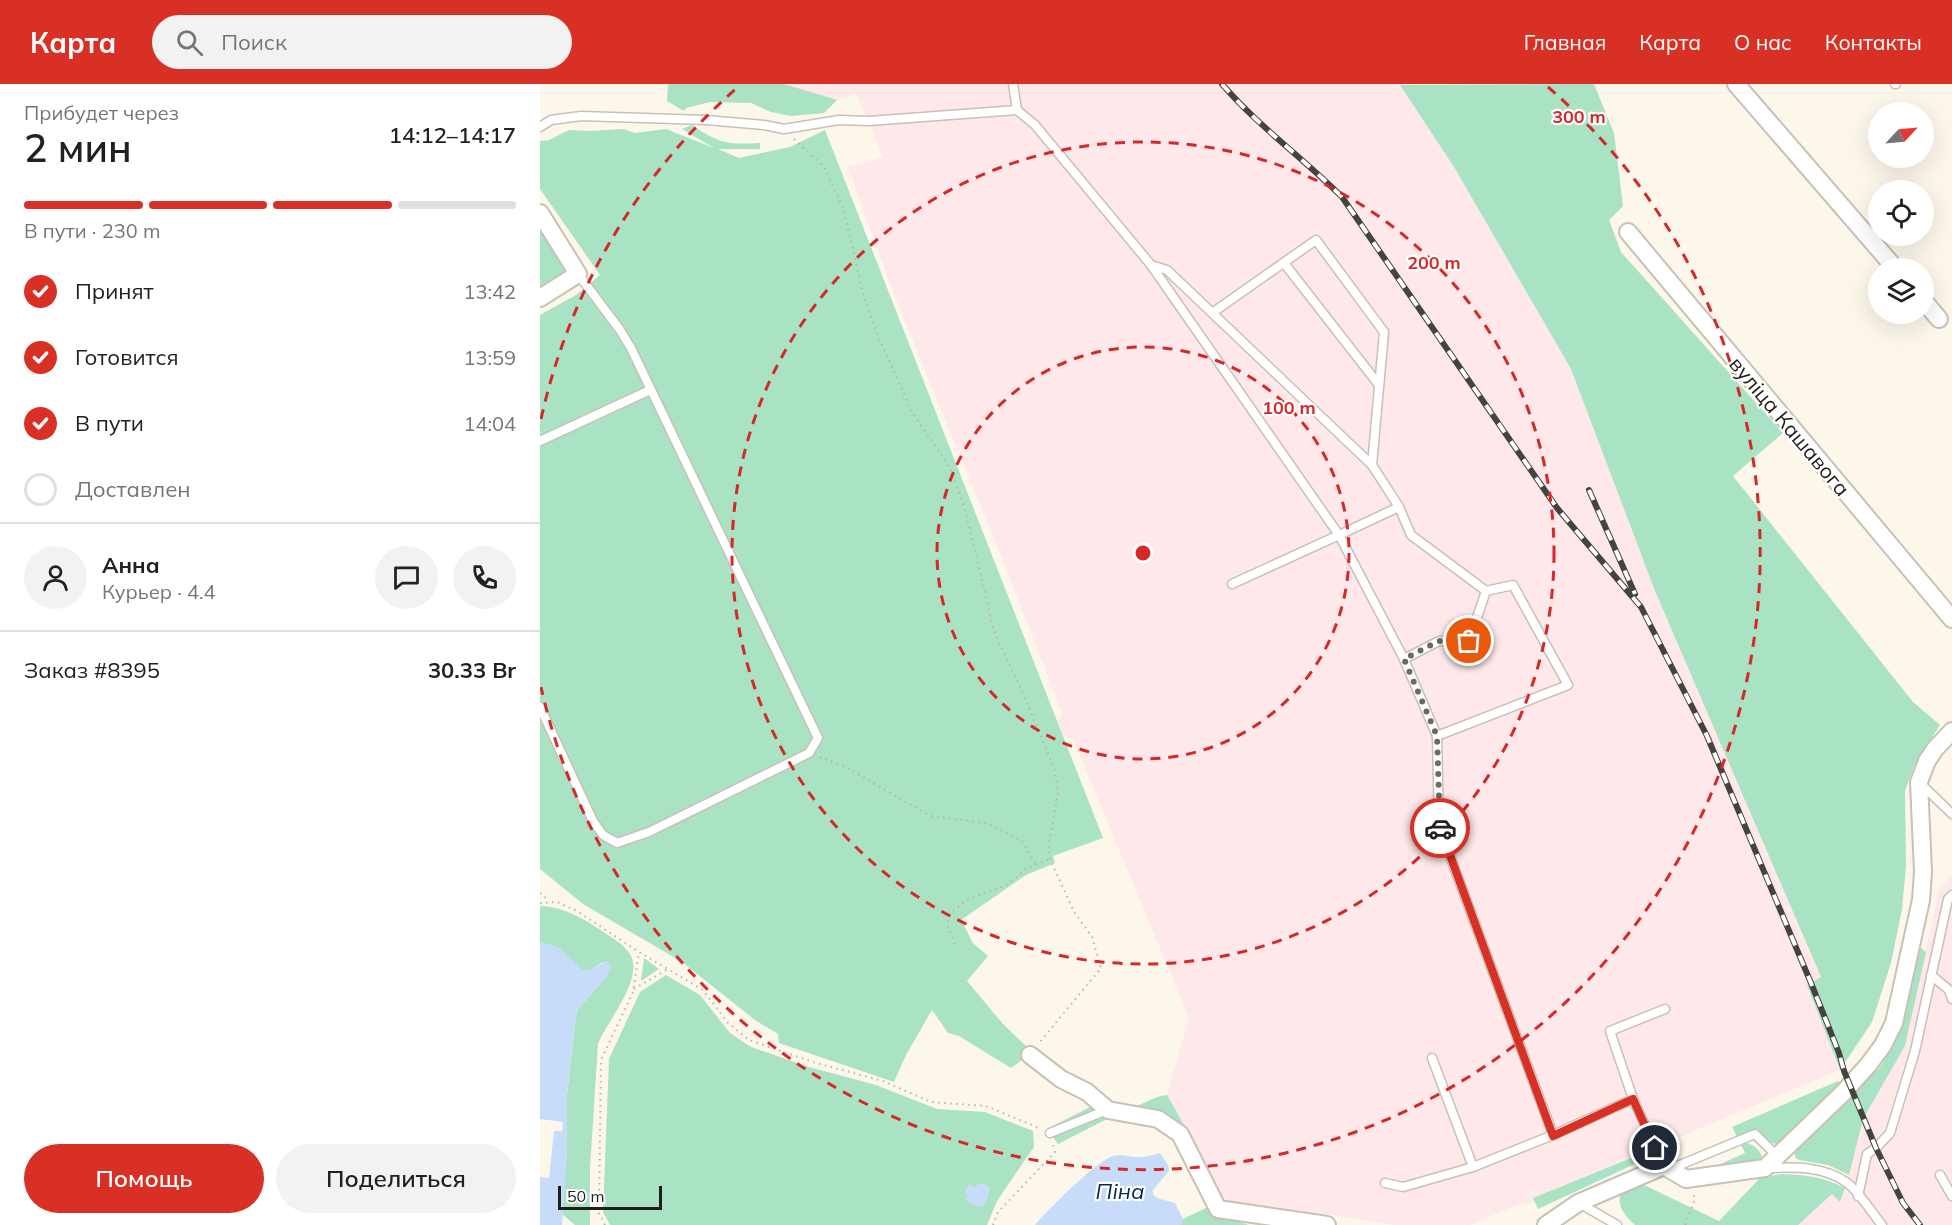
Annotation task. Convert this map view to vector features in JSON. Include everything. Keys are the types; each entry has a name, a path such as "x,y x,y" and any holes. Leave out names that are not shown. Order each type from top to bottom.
{"street":[{"path":"1736,84 1886,258"},
{"path":"540,213 578,274 540,298"},
{"name":"вуліца Кашавога","path":"1628,232 1952,619"},
{"path":"1934,313 1939,319"},
{"path":"1546,1225 1578,1203 1667,1168 1686,1179 1771,1162 1869,1064 1884,1045 1894,1023 1921,900 1923,872 1919,782 1935,748 1952,731"},
{"path":"1030,1055 1061,1079 1087,1092 1108,1110 1158,1119 1180,1134 1218,1209 1327,1225"}],"lane":[{"path":"1013,84 1017,110 1035,125 1151,265 1339,535 1404,659 1437,736 1439,826 1553,1136"},
{"path":"540,127 551,120 581,116 706,120 764,124 784,129 839,120 869,121 1017,110"},
{"path":"1212,313 1316,240 1383,332 1372,465"},
{"path":"1284,263 1379,385"},
{"path":"1151,265 1167,270 1372,465 1399,507 1411,535 1486,591 1513,585 1568,686 1437,736"},
{"path":"540,707 593,821 603,835 617,843 649,832 810,753 818,738 620,330 578,274"},
{"path":"540,441 650,390"},
{"path":"1232,584 1399,507"},
{"path":"1404,659 1439,641 1469,641 1486,591"},
{"path":"1919,782 1952,814"},
{"path":"1858,1196 1867,1154 1890,1133 1915,1051 1948,899 1952,895"},
{"path":"1931,975 1949,990 1952,999"},
{"path":"1665,1009 1610,1031 1633,1099 1667,1168 1755,1134 1771,1162 1824,1171 1847,1182 1882,1225"},
{"path":"1432,1058 1473,1167"},
{"path":"1385,1184 1403,1187 1473,1167 1553,1136 1633,1099"},
{"path":"1050,1133 1108,1110"},
{"path":"1940,1175 1952,1196"},
{"path":"1578,1203 1617,1225"}],"path":[{"path":"784,129 824,167 844,210 863,294 879,338 912,412 950,468 964,505 994,631 1055,770 1058,793 1048,849 1050,859 1074,912 1092,937 1101,968 1030,1055"},
{"path":"810,753 846,767 930,816 987,823 1022,841 1036,864"},
{"path":"955,944 947,924 952,912 966,900 1007,885 1036,864 1050,859"},
{"path":"540,893 550,902"},
{"path":"540,903 557,902 577,911 611,931 639,952 703,990 728,1023 749,1040 816,1063 883,1081 931,1102 986,1106 1050,1133 1055,1152 998,1212 993,1225"},
{"path":"605,1225 599,1213 601,1060 633,989 639,952"},
{"path":"633,989 668,969"},
{"path":"1685,1225 1695,1200 1686,1179"}],"shaded area":[{"path":"780,84 1400,84 1454,167 1571,369 1655,591 1821,978 1807,985 1840,1070 1566,1184 1534,1198 1535,1201 1531,1203 1526,1205 1524,1202 1470,1225 1395,1225 1335,1215 1226,1203 1215,1190 1189,1134 1167,1095 1189,1018 1073,739 1064,736 1058,722 1062,712 891,287 848,167 883,157 869,121 856,94 837,100"},
{"path":"1952,875 1952,1225 1798,1225 1833,1193 1840,1202 1863,1119 1905,1046 1939,890"}],"green space":[{"path":"668,84 784,84 837,100 824,113 791,116 771,112 751,103 710,102 686,108 684,111 667,101"},
{"path":"1594,84 1614,133 1623,206 1609,220 1621,252 1783,433 1733,476 1913,702 1940,725 1914,766 1905,791 1906,866 1902,909 1891,963 1872,1022 1840,1070 1807,985 1821,977 1655,591 1571,369 1454,167 1400,85"},
{"path":"692,125 724,142 760,143 760,149 718,149 739,158 790,147 825,130 1103,838 1053,856 1055,863 1026,875 961,920 973,943 988,956 967,981 1003,1024 1030,1050 1123,1107 1135,1106 1167,1095 1189,1134 1179,1136 1138,1120 1109,1118 1058,1144 1047,1129 1090,1107 1054,1077 1025,1058 1011,1068 959,1036 948,1033 932,1010 906,1055 894,1082 779,1043 778,1034 755,1020 682,962 583,904 540,869 540,315 576,295 600,275 540,189 540,141 549,140 569,130 623,129 635,133 666,129 714,148 682,129"},
{"path":"540,225 561,257 564,271 559,278 540,289"},
{"path":"540,906 563,910 599,929 625,948 631,956 633,966 628,988 598,1044 590,1168 590,1225 575,1225 562,1214 567,1149 567,1095 578,1009 608,975 603,962 587,971 582,970 559,948 540,942"},
{"path":"1918,946 1926,952 1905,1046 1863,1119 1849,1175 1828,1165 1799,1160 1795,1157 1795,1150 1880,1067 1888,1053 1901,1024"},
{"path":"644,958 659,969 641,981"},
{"path":"666,975 700,995 730,1033 751,1047 809,1067 876,1085 937,1109 985,1112 1033,1131 1034,1147 997,1201 987,1225 610,1225 603,1212 609,1059 640,992"},
{"path":"1838,1081 1841,1085 1778,1144 1768,1141 1758,1129 1737,1137 1732,1127"},
{"path":"1747,1143 1759,1151 1762,1156 1760,1162 1712,1168 1745,1153 1741,1145"},
{"path":"1653,1149 1652,1156 1538,1209 1533,1198"},
{"path":"1782,1174 1815,1177 1845,1188 1840,1202 1832,1194 1798,1225 1635,1225 1620,1205 1620,1196 1635,1186 1644,1185 1719,1221 1760,1178"},
{"path":"1208,1207 1219,1216 1249,1225 1180,1225 1183,1219"}],"water":[{"path":"540,942 560,948 582,970 592,969 607,961 611,966 608,975 578,1009 576,1016 567,1095 567,1149 562,1225 540,1225"},
{"name":"Піна","path":"1160,1153 1169,1171 1153,1190 1153,1194 1157,1198 1175,1203 1183,1219 1180,1225 1035,1225 1072,1187 1105,1160 1116,1155 1142,1157"},
{"path":"970,1184 976,1187 978,1184 985,1184 990,1188 983,1207 965,1199 968,1196 965,1190"}],"pier":[{"path":"540,1119 563,1122 562,1131 554,1131 549,1178 540,1177"}],"railway":[{"path":"1222,84 1250,114 1342,197 1557,508 1641,607 1707,736 1811,983 1876,1148 1903,1203 1920,1225"},
{"path":"1589,490 1635,594"}],"way so far":[{"path":"1440,828 1437,736 1404,659 1439,641 1469,641"}],"route":[{"path":"1440,828 1553,1136 1633,1099 1655,1148"}]}
